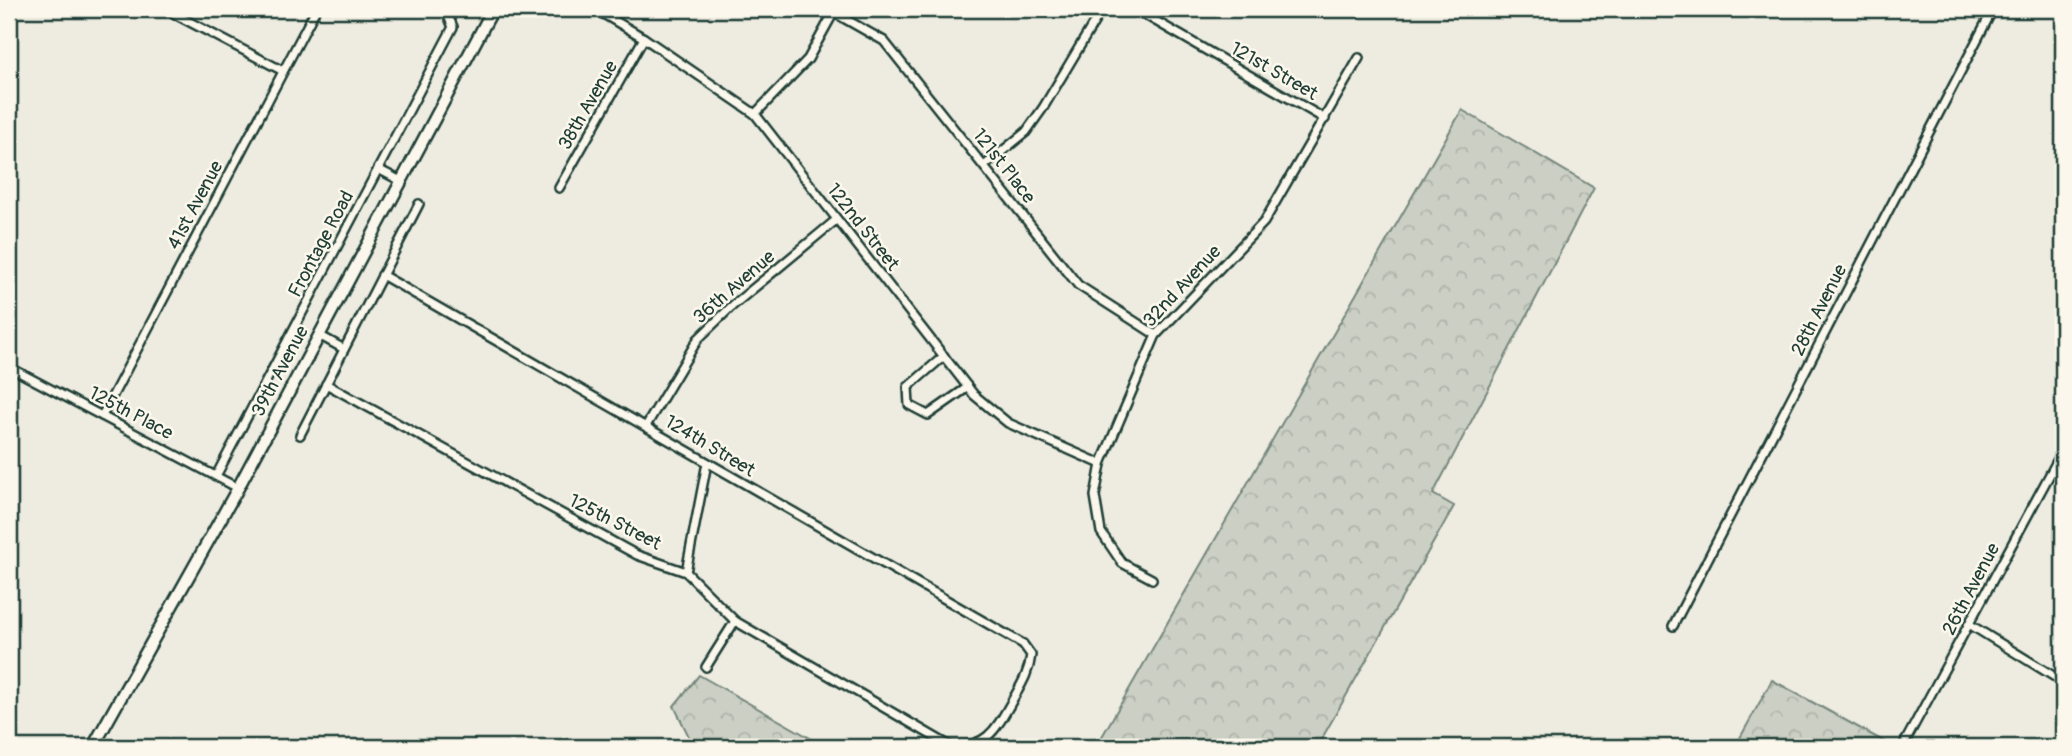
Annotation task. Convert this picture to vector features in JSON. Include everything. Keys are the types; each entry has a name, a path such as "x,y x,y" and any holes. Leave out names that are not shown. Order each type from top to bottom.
{"main road":[{"name":"39th Avenue","path":"93,747 238,488 493,9"}],"street":[{"path":"165,9 283,71"},
{"name":"41st Avenue","path":"102,416 316,9"},
{"name":"Frontage Road","path":"216,476 453,27 445,9"},
{"name":"122nd Street","path":"595,9 644,38 755,114 968,387 1008,423 1101,464"},
{"path":"984,166 1026,132 1102,9"},
{"name":"121st Street","path":"1135,9 1325,119"},
{"name":"28th Avenue","path":"1673,626 1993,9"},
{"path":"755,114 808,60 835,10"},
{"name":"121st Place","path":"835,10 884,41 1078,285 1156,335"},
{"name":"38th Avenue","path":"559,188 644,38"},
{"name":"32nd Avenue","path":"1152,579 1122,563 1101,532 1095,496 1101,464 1156,335 1264,222 1359,58"},
{"path":"379,169 401,181"},
{"path":"300,435 419,204"},
{"name":"36th Avenue","path":"646,426 698,340 732,307 836,220"},
{"name":"124th Street","path":"382,275 1023,644 1031,655 1029,670 997,729 972,745 950,746"},
{"path":"319,335 344,349"},
{"path":"944,356 908,387 909,405 928,415 968,387"},
{"name":"125th Place","path":"9,367 238,488"},
{"name":"125th Street","path":"327,384 637,555 686,572 735,621 950,746"},
{"name":"26th Avenue","path":"1905,742 2063,450"},
{"path":"686,572 707,463"},
{"path":"706,667 735,621"},
{"path":"1969,624 2063,682"}],"green space":[{"path":"1462,110 1594,188 1433,494 1454,506 1317,747 1096,747"},
{"path":"699,675 826,747 694,747 674,706"},
{"path":"1772,680 1894,747 1735,747"}]}
